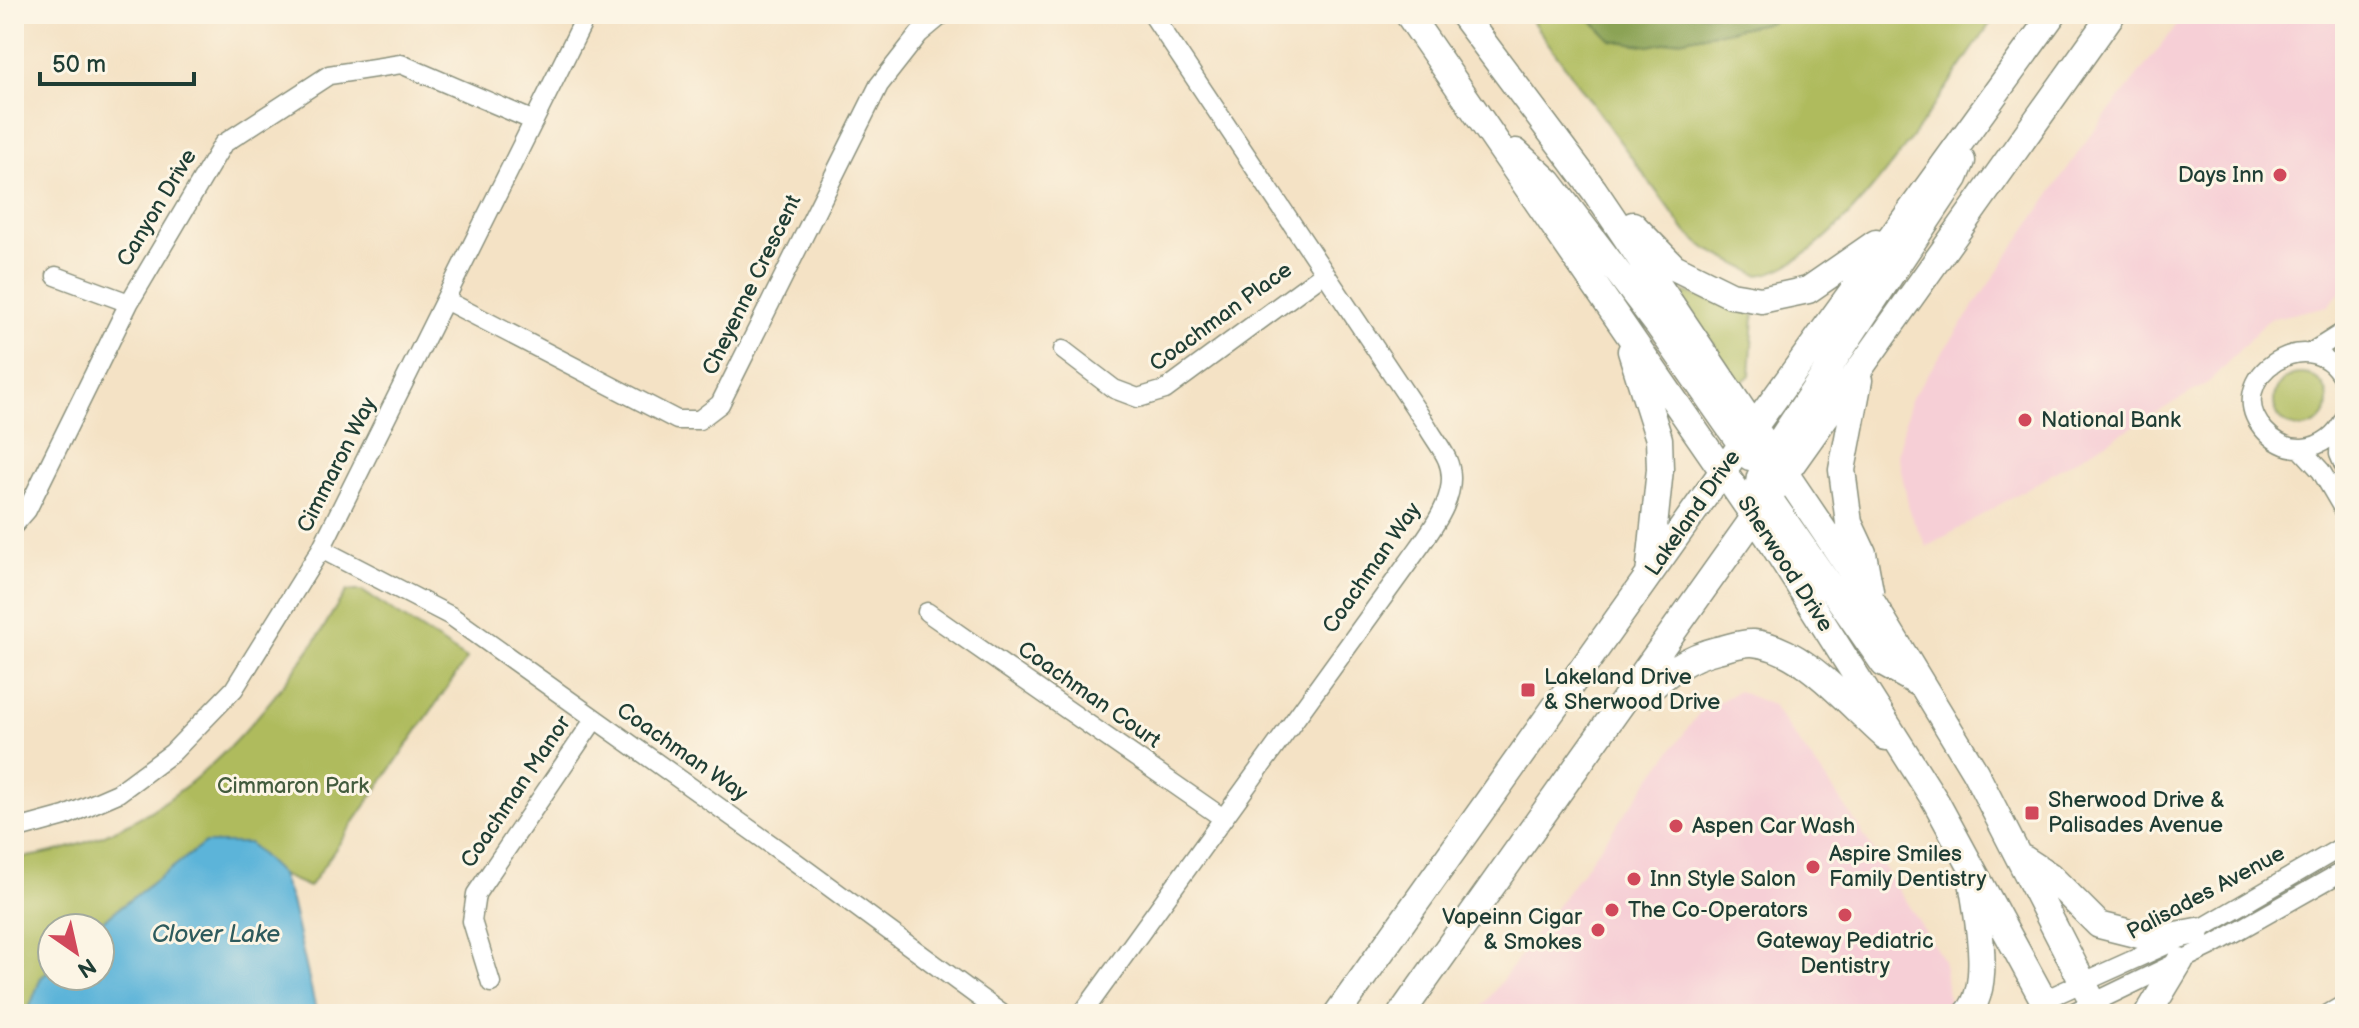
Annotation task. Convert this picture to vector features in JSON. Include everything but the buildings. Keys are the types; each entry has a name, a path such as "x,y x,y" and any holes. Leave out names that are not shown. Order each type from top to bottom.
{"main road":[{"name":"Sherwood Drive","path":"1408,14 1723,471 1767,482 1872,602 2020,856 2086,1003"},
{"name":"Sherwood Drive","path":"1462,14 1594,190 1747,436 1767,482 1907,755 1969,861 2047,1007"},
{"name":"Lakeland Drive","path":"1337,1014 1747,436 2053,14"},
{"path":"1767,482 1863,365 2112,14"},
{"path":"1401,1014 1590,750 1767,482 1955,178 1983,108"},
{"path":"1481,119 1549,182 1747,436"},
{"path":"1594,190 1674,267 1723,292 1761,300 1794,295 1835,275 1873,246 1918,200"},
{"path":"1623,325 1659,439 1660,469 1649,576"},
{"path":"1863,365 1847,432 1842,470 1849,523 1863,553 1872,602"},
{"path":"1767,482 1884,664 1923,686"},
{"path":"1590,750 1667,672 1707,653 1751,642 1774,648 1817,672 1907,755"},
{"path":"2020,856 2050,876 2099,925 2155,939 2197,931"},
{"path":"1967,1014 1975,1006 1982,942 1969,861"},
{"path":"2148,1014 2180,961"}],"street":[{"name":"Cimmaron Way","path":"14,830 65,816 118,793 172,753 234,689 321,549 447,301 587,14"},
{"name":"Cheyenne Crescent","path":"447,301 677,420 699,420 720,404 879,85 919,34 943,14"},
{"name":"Coachman Way","path":"1082,1014 1408,563 1450,495 1452,478 1448,459 1152,14"},
{"name":"Canyon Drive","path":"14,525 27,510 129,303 223,144 329,75 401,64 534,121"},
{"name":"Coachman Place","path":"1063,350 1114,389 1138,398 1165,390 1324,273"},
{"name":"Canyon Drive","path":"56,276 129,303"},
{"path":"2310,353 2345,331"},
{"path":"2345,380 2336,368 2310,353 2296,353 2270,363 2261,373 2253,401 2262,429 2272,439 2300,448 2321,471 2345,512"},
{"path":"2300,448 2330,438 2343,422"},
{"path":"2343,422 2339,454 2345,468"},
{"name":"Coachman Way","path":"321,549 451,616 1002,1014"},
{"name":"Coachman Court","path":"927,612 1223,818"},
{"name":"Coachman Manor","path":"491,983 472,921 476,894 594,720"},
{"name":"Palisades Avenue","path":"2086,1003 2197,931 2345,845"},
{"name":"Palisades Avenue","path":"2047,1007 2086,1003 2180,961 2345,870"}],"shaded area":[{"path":"2186,14 2345,14 2345,287 2328,306 2269,319 2209,382 1927,547 1910,514 1898,455 1910,400 2089,137"},
{"path":"1738,691 1772,705 1843,803 1944,961 1950,1014 1477,1014 1699,713"}],"green space":[{"path":"1527,14 1585,14 1611,40 1771,22 1784,14 1997,14 1922,123 1857,206 1823,240 1790,264 1758,275 1705,248 1686,232"},
{"path":"1585,14 1784,14 1771,22 1649,46 1611,40"},
{"path":"1682,292 1751,311 1754,316 1750,375 1740,384 1680,295"},
{"path":"2301,374 2320,382 2328,401 2320,420 2301,428 2282,420 2274,401 2282,382"},
{"name":"Cimmaron Park","path":"347,591 362,591 467,659 309,887 281,875 249,843 205,843 114,912 36,912 36,991 27,1014 14,1014 14,859 64,849 109,833 151,811 190,783 258,716 318,637"}],"water":[{"name":"Clover Lake","path":"205,843 249,843 281,875 291,901 317,1014 27,1014 36,991 116,992 114,912"}],"place":[{"name":"Days Inn","path":"2280,175"},
{"name":"National Bank","path":"2025,420"},
{"name":"Lakeland Drive & Sherwood Drive","path":"1528,690"},
{"name":"Sherwood Drive & Palisades Avenue","path":"2032,813"},
{"name":"Aspen Car Wash","path":"1676,826"},
{"name":"Aspire Smiles Family Dentistry","path":"1813,867"},
{"name":"Inn Style Salon","path":"1634,879"},
{"name":"The Co-Operators","path":"1612,910"},
{"name":"Gateway Pediatric Dentistry","path":"1845,915"},
{"name":"Vapeinn Cigar & Smokes","path":"1598,930"}]}
